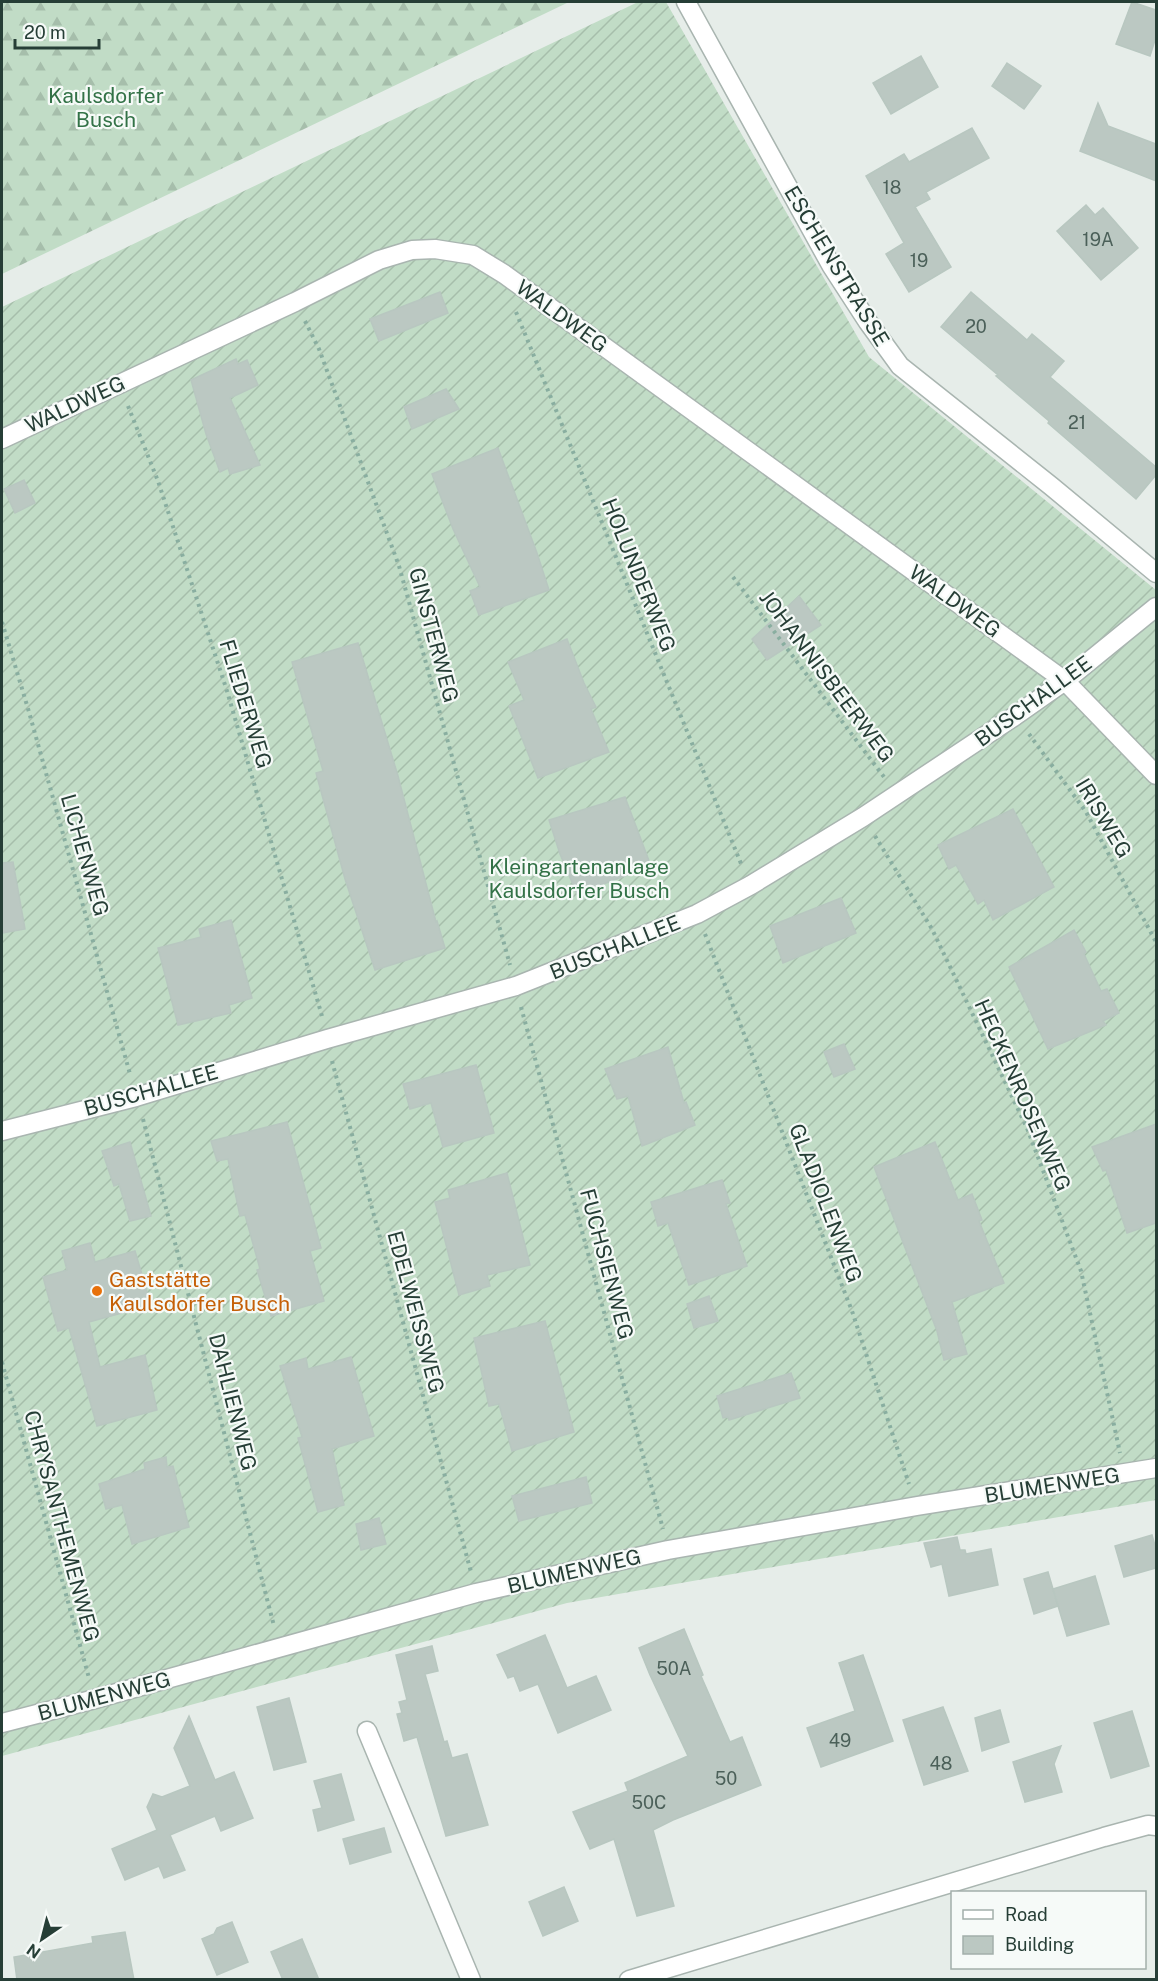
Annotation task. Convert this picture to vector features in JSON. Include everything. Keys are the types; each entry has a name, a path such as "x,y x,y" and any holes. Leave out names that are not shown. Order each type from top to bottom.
{"street":[{"name":"ESCHENSTRASSE","path":"686,2 831,265 900,366 1156,573"},
{"name":"WALDWEG","path":"2,439 295,302 379,260 412,250 435,249 473,255 504,274 1065,681"},
{"name":"BUSCHALLEE","path":"2,1131 136,1097 327,1039 516,986 697,914 751,885 863,817 1014,717 1065,681 1156,607"},
{"path":"1065,681 1156,775"},
{"name":"BLUMENWEG","path":"2,1723 476,1593 668,1550 917,1506 1156,1468"},
{"path":"367,1731 471,1980"},
{"path":"629,1980 1104,1837 1148,1825 1156,1826"}],"path":[{"name":"HOLUNDERWEG","path":"504,274 519,321 751,885"},
{"name":"GINSTERWEG","path":"295,302 319,349 399,566 516,986"},
{"name":"FLIEDERWEG","path":"117,384 136,422 158,481 227,691 320,1005 327,1039"},
{"name":"JOHANNISBEERWEG","path":"733,577 897,794"},
{"name":"LICHENWEG","path":"2,622 136,1097"},
{"name":"IRISWEG","path":"1014,717 1040,747 1086,812 1156,942"},
{"name":"HECKENROSENWEG","path":"863,817 932,929 1027,1128 1081,1271 1124,1474"},
{"name":"GLADIOLENWEG","path":"697,914 852,1311 917,1506"},
{"name":"FUCHSIENWEG","path":"516,986 668,1550"},
{"name":"EDELWEISSWEG","path":"327,1039 476,1593"},
{"name":"DAHLIENWEG","path":"136,1097 149,1136 267,1592 279,1647"},
{"name":"CHRYSANTHEMENWEG","path":"2,1362 95,1699"}],"green space":[{"name":"Kaulsdorfer Busch","path":"2,2 569,2 2,274"},
{"name":"Kleingartenanlage Kaulsdorfer Busch","path":"638,2 666,2 869,357 1156,590 1156,1500 567,1603 2,1756 2,307"}],"building":[{"path":"1132,2 1156,10 1156,37 1150,56 1116,44"},
{"path":"921,56 938,87 891,114 873,83"},
{"path":"1007,63 1041,86 1024,109 992,86"},
{"path":"1098,103 1108,126 1156,144 1156,181 1080,151"},
{"path":"972,128 989,158 926,192 930,199 915,207 951,267 909,292 886,254 904,243 866,176 904,154 909,162"},
{"path":"1086,205 1095,215 1103,208 1138,248 1101,280 1057,231"},
{"path":"440,292 448,313 379,341 370,319"},
{"path":"971,292 1027,340 1032,334 1064,361 1050,377 1156,467 1156,475 1136,499 941,327"},
{"path":"236,359 238,364 247,360 258,385 230,398 260,465 230,474 228,468 220,472 206,434 191,380"},
{"path":"446,389 459,409 412,429 404,407"},
{"path":"498,448 549,590 479,615 470,591 480,587 453,529 432,474"},
{"path":"24,480 35,503 15,513 4,489"},
{"path":"799,596 821,625 767,660 752,639"},
{"path":"567,639 596,707 591,709 609,752 538,778 509,706 524,700 508,662"},
{"path":"358,643 398,776 436,922 445,948 375,970 345,879 316,773 323,771 292,662"},
{"path":"625,797 651,866 577,894 549,820"},
{"path":"1013,809 1054,887 993,920 984,900 978,904 956,865 949,869 938,845"},
{"path":"13,862 25,929 2,933 2,863"},
{"path":"841,898 856,933 783,963 770,926"},
{"path":"231,920 252,998 229,1005 231,1013 178,1025 158,948 201,937 199,929"},
{"path":"1074,930 1086,952 1084,954 1101,991 1107,989 1119,1013 1103,1021 1106,1025 1048,1049 1009,967"},
{"path":"844,1044 855,1069 834,1077 824,1052"},
{"path":"668,1047 684,1103 686,1102 695,1125 642,1146 628,1096 617,1099 605,1069"},
{"path":"476,1065 494,1133 443,1147 431,1103 410,1109 403,1084"},
{"path":"287,1122 321,1248 310,1251 324,1301 271,1316 257,1270 260,1269 245,1215 240,1216 228,1159 217,1161 211,1141"},
{"path":"1156,1124 1156,1223 1127,1233 1106,1170 1103,1171 1092,1147"},
{"path":"130,1142 151,1216 130,1221 119,1184 114,1186 102,1151"},
{"path":"935,1142 958,1200 972,1194 982,1220 979,1221 1004,1283 952,1302 967,1354 944,1360 937,1331 874,1167"},
{"path":"507,1173 530,1265 487,1275 490,1286 459,1295 435,1202 450,1198 448,1190"},
{"path":"722,1180 730,1203 726,1204 747,1266 689,1285 668,1223 658,1226 651,1202"},
{"path":"90,1243 95,1262 135,1251 151,1305 89,1322 100,1367 145,1355 157,1410 97,1426 69,1328 58,1331 43,1277 67,1270 62,1251"},
{"path":"709,1296 718,1321 694,1328 687,1304"},
{"path":"545,1321 574,1432 512,1451 499,1404 489,1406 474,1338"},
{"path":"351,1357 374,1436 332,1449 344,1505 318,1512 298,1438 302,1437 280,1366 306,1358 308,1369"},
{"path":"791,1373 800,1398 729,1420 728,1417 723,1418 717,1396"},
{"path":"166,1457 167,1467 173,1466 189,1527 132,1544 122,1505 106,1509 99,1484 145,1469 144,1463"},
{"path":"586,1477 592,1503 519,1521 512,1496"},
{"path":"379,1518 386,1544 361,1550 356,1524"},
{"path":"1152,1535 1156,1549 1156,1568 1124,1577 1115,1546"},
{"path":"957,1537 960,1550 965,1550 966,1554 991,1549 998,1585 949,1596 942,1564 931,1567 924,1543"},
{"path":"1048,1572 1058,1606 1034,1614 1024,1579"},
{"path":"1095,1576 1109,1624 1067,1636 1053,1589"},
{"path":"684,1629 703,1675 701,1676 730,1742 742,1737 761,1785 653,1830 674,1906 637,1916 614,1839 590,1849 573,1812 628,1791 625,1783 688,1756 639,1648"},
{"path":"545,1635 567,1688 596,1676 611,1710 558,1733 538,1684 520,1691 514,1676 508,1678 497,1655"},
{"path":"432,1646 438,1671 425,1674 444,1742 447,1741 452,1758 467,1754 488,1825 446,1836 417,1737 404,1741 397,1714 402,1713 399,1702 407,1700 396,1655"},
{"path":"863,1655 893,1741 821,1767 807,1728 855,1711 839,1663"},
{"path":"289,1698 306,1762 274,1770 257,1707"},
{"path":"943,1707 968,1771 924,1785 903,1720"},
{"path":"1000,1710 1009,1742 982,1751 975,1718"},
{"path":"1132,1711 1149,1766 1111,1778 1094,1723"},
{"path":"189,1716 215,1780 234,1772 253,1818 221,1831 215,1816 170,1835 185,1870 164,1878 159,1866 125,1880 112,1849 157,1830 147,1807 153,1794 162,1797 190,1786 174,1748"},
{"path":"1061,1746 1054,1764 1062,1792 1025,1802 1013,1762"},
{"path":"341,1774 354,1820 318,1831 313,1810 322,1808 314,1781"},
{"path":"384,1828 391,1852 350,1864 343,1839"},
{"path":"564,1887 578,1921 543,1936 529,1902"},
{"path":"232,1922 248,1962 217,1975 202,1939 214,1934 217,1928"},
{"path":"125,1932 134,1980 17,1980 14,1957 93,1943 92,1937"},
{"path":"302,1939 319,1980 283,1980 271,1952"}],"place":[{"name":"Gaststätte Kaulsdorfer Busch","path":"97,1291"}]}
